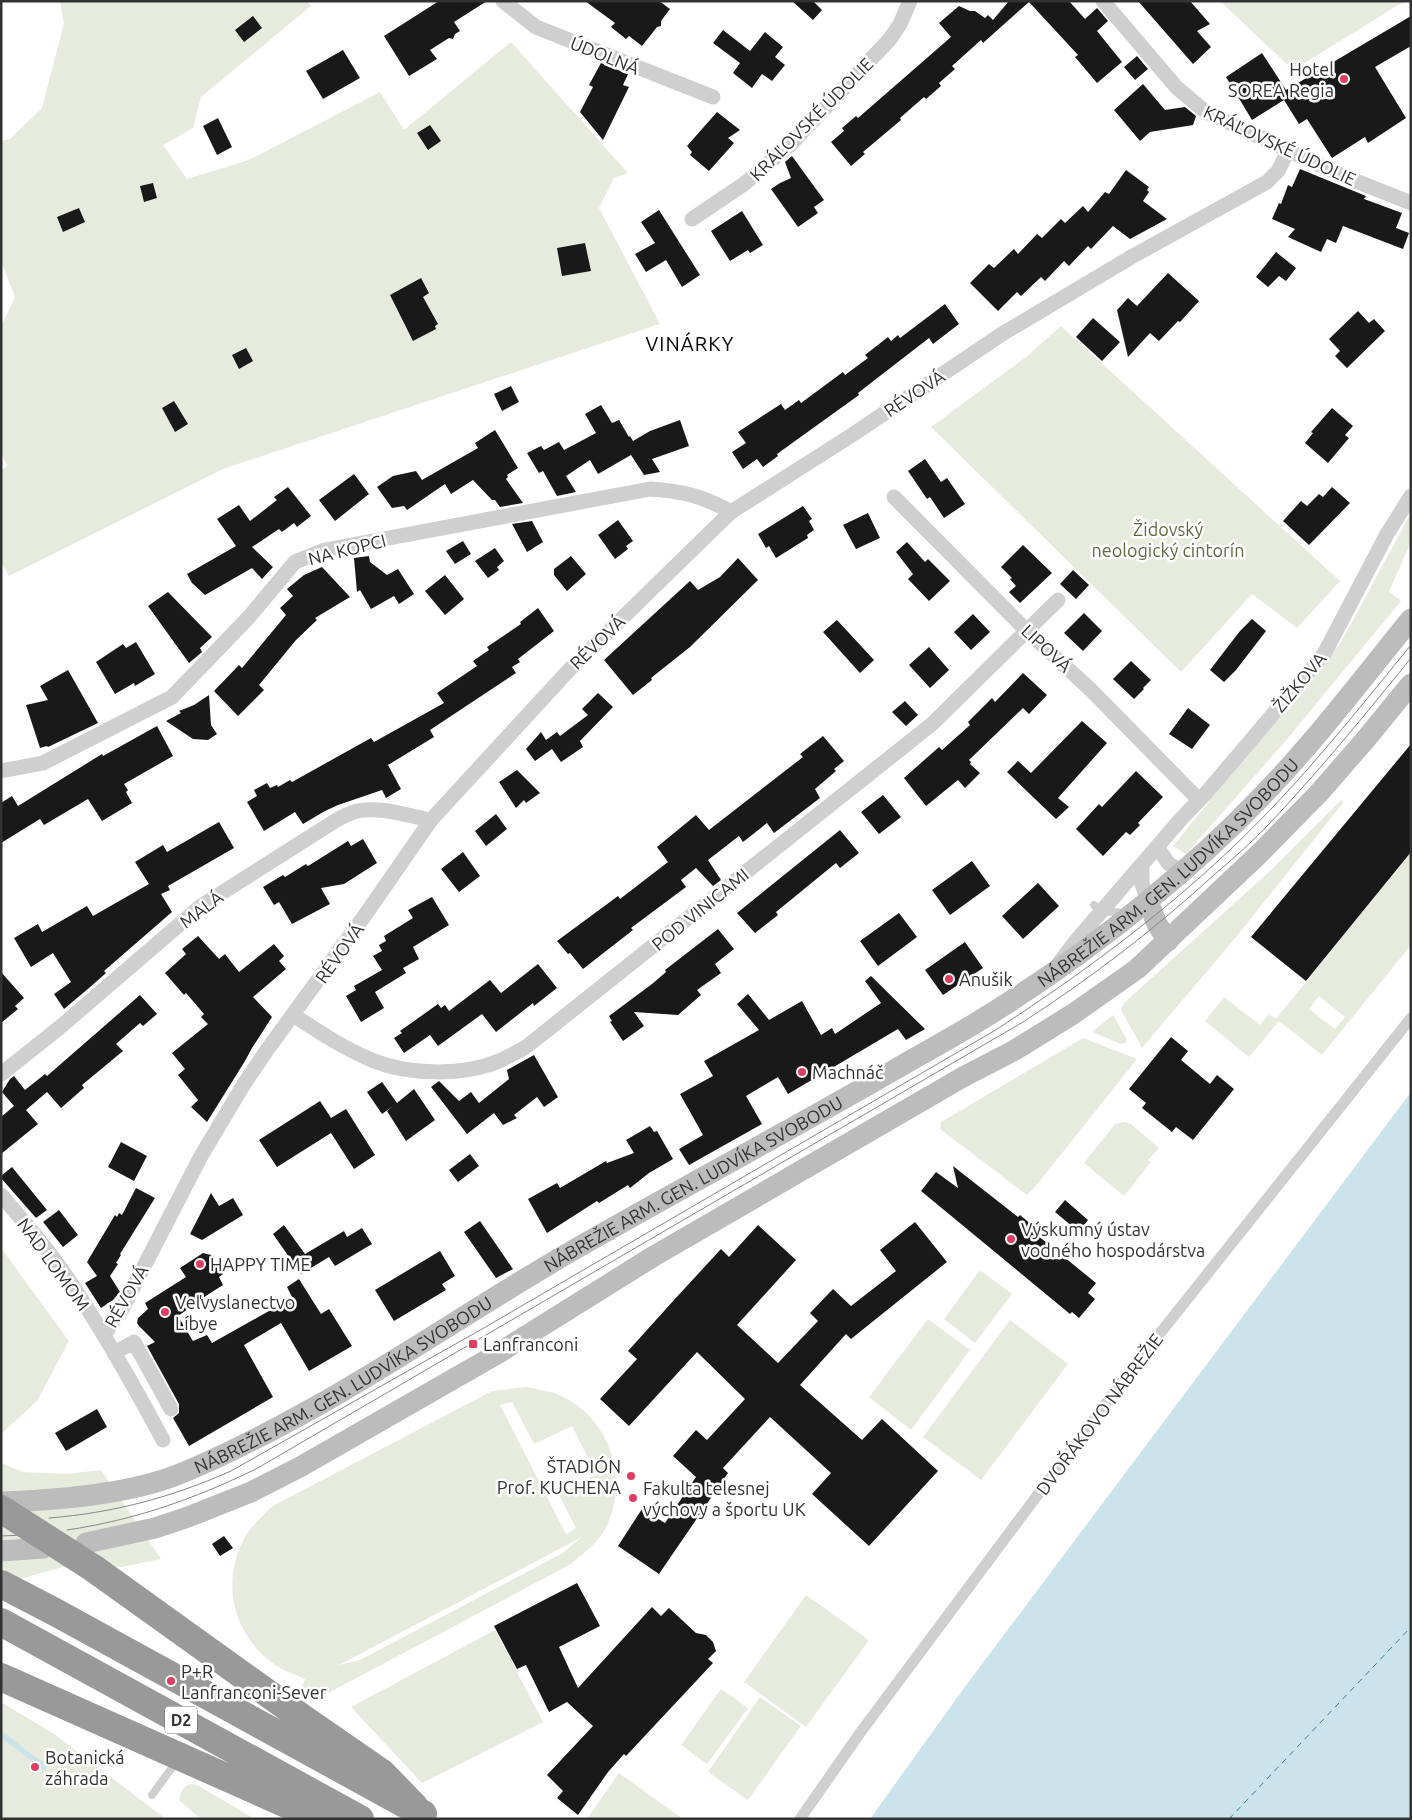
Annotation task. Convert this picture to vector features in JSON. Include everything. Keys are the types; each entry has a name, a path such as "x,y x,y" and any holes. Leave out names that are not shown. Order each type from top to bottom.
{"highway":[{"path":"1,1509 93,1568 382,1773 426,1816"},
{"name":"D2","path":"1,1584 426,1816"},
{"name":"D2","path":"1,1622 360,1819"},
{"path":"1,1678 320,1819"}],"main road":[{"name":"NÁBREŽIE ARM. GEN. LUDVÍKA SVOBODU","path":"1,1502 71,1497 103,1493 138,1485 172,1477 243,1446 386,1366 493,1298 579,1247 984,1018 1052,973 1140,907 1206,851 1265,794 1333,715 1411,619"},
{"path":"86,1543 155,1528 188,1517 251,1492 308,1462 497,1354 654,1256 963,1077 1015,1050 1073,1014 1129,975 1168,941 1259,854 1319,793 1411,684"},
{"path":"1140,907 1157,924 1168,941"},
{"path":"1,1551 43,1548"}],"street":[{"name":"ÚDOLNÁ","path":"503,1 536,27 713,97"},
{"name":"KRÁĽOVSKÉ ÚDOLIE","path":"692,219 744,184 790,145 890,39 900,24 910,1"},
{"name":"KRÁĽOVSKÉ ÚDOLIE","path":"1103,1 1125,25 1162,72 1191,101 1206,112 1343,176 1411,203"},
{"name":"RÉVOVÁ","path":"104,1335 122,1309 211,1138 267,1050 364,918 431,820 570,669 731,512 1002,334 1133,256 1268,182 1278,171 1288,151"},
{"name":"NA KOPCI","path":"1,771 43,763 172,697 249,617 295,562 325,550 650,489 689,493 711,500 731,512"},
{"name":"ŽIŽKOVA","path":"1052,973 1098,908 1142,865 1324,654 1386,534 1411,496"},
{"name":"LIPOVÁ","path":"894,497 1027,631 1091,690 1199,800"},
{"name":"POD VINICAMI","path":"293,1015 346,1048 375,1061 399,1068 441,1072 485,1066 511,1055 540,1037 932,724 1058,600"},
{"name":"MALÁ","path":"1,1074 59,1028 201,906 335,821 347,814 366,810 390,812 431,820"},
{"path":"1157,847 1169,864 1182,872"},
{"path":"1140,907 1142,865"},
{"name":"DVOŘÁKOVO NÁBREŽIE","path":"800,1819 866,1725 1130,1371 1411,1018"},
{"name":"NAD LOMOM","path":"1,1195 69,1280 104,1335 163,1440"},
{"path":"114,1353 134,1342 170,1409"}],"lane":[{"path":"1098,908 1140,907"},
{"path":"152,1795 171,1769"}],"green space":[{"path":"60,1 308,1 311,6 201,97 193,128 163,145 187,179 249,160 380,92 404,130 511,42 628,173 614,178 599,208 660,324 223,469 9,576 1,562 1,471 7,466 1,451 1,327 15,297 1,261 1,141 10,139 42,108 64,23"},
{"path":"1220,1 1405,1 1293,70"},
{"name":"Židovský neologický cintorín","path":"1061,326 1340,581 1297,628 1252,594 1181,672 931,427 1026,357"},
{"path":"1411,513 1411,542 1389,591 1401,601 1288,738 1186,854 1173,846 1256,744 1304,692 1341,642"},
{"path":"1342,799 1343,803 1236,937 1142,1048 1121,1010 1124,1003 1269,872"},
{"path":"1411,852 1411,945 1322,1055 1279,1021 1249,1057 1205,1021 1224,997 1260,1025 1269,1014 1276,1019","holes":["1319,996 1345,1017 1335,1029 1309,1009"]},
{"path":"1113,1015 1126,1038 1126,1043 1121,1044 1092,1032"},
{"path":"1083,1038 1137,1059 1027,1195 940,1129 941,1122"},
{"path":"1125,1122 1131,1124 1159,1148 1148,1160 1151,1162 1124,1196 1084,1163 1115,1124"},
{"path":"1,1248 69,1341 37,1401 1,1434"},
{"path":"980,1270 1012,1294 975,1343 944,1319"},
{"path":"928,1319 970,1350 911,1430 869,1397"},
{"path":"1010,1320 1068,1364 981,1480 923,1437"},
{"path":"526,1387 550,1392 563,1397 579,1407 593,1420 611,1452 615,1470 616,1488 613,1507 604,1531 592,1546 571,1564 315,1700 301,1690 305,1679 283,1670 271,1662 258,1650 240,1622 232,1589 233,1572 237,1555 246,1535 271,1507 492,1391","holes":["512,1402 534,1444 572,1426 596,1474 559,1495 576,1528 566,1534 500,1405","582,1537 561,1554 360,1660 339,1665"]},
{"path":"1,1463 23,1472 66,1474 101,1470 161,1559 122,1567 74,1564 1,1584"},
{"path":"806,1595 869,1640 806,1727 744,1682"},
{"path":"495,1630 543,1722 422,1783 351,1707"},
{"path":"721,1689 748,1708 707,1764 681,1745"},
{"path":"760,1697 801,1726 748,1800 708,1772"},
{"name":"Botanická záhrada","path":"1,1702 54,1734 166,1819 1,1819"},
{"path":"619,1773 683,1819 587,1819"},
{"path":"190,1784 197,1785 255,1819 201,1819 180,1801 182,1791"}],"water":[{"path":"1411,1092 1411,1819 870,1819 964,1688"}],"building":[{"path":"439,1 487,1 454,22 460,31 455,34 453,39 449,38 430,50 437,59 409,76 384,36"},
{"path":"585,1 659,1 670,9 661,21 661,26 657,27 642,46 629,36 626,39 611,27 615,23"},
{"path":"792,1 813,1 822,10 813,20"},
{"path":"1009,1 1069,1 1085,19 1097,8 1108,21 1097,31 1122,62 1097,83 1075,57 1078,55 1029,2 983,43 981,40 952,66 955,69 939,83 941,86 926,99 924,97 900,118 901,120 863,152 865,154 851,166 831,142 844,131 842,128 856,116 858,118 951,37 939,23 959,6 975,11 985,18 988,15 993,20"},
{"path":"1138,1 1190,1 1210,24 1197,31 1211,47 1193,64"},
{"path":"253,16 262,28 244,42 235,30"},
{"name":"Hotel SOREA Regia","path":"1411,16 1411,46 1375,67 1406,118 1368,143 1365,137 1332,158 1307,119 1299,124 1284,100 1252,120 1226,77 1262,53 1286,90"},
{"path":"723,30 750,51 765,32 783,47 775,57 785,65 772,81 762,74 752,88 733,73 740,63 713,43"},
{"path":"343,50 360,78 323,99 306,71"},
{"path":"1137,56 1148,69 1135,80 1124,67"},
{"path":"601,63 628,74 623,85 629,87 603,140 580,112 593,87 589,85"},
{"path":"1143,84 1165,110 1185,107 1196,116 1193,125 1150,132 1140,141 1114,110"},
{"path":"717,112 740,130 728,138 734,143 709,171 690,155 692,152 687,146"},
{"path":"218,118 232,147 217,155 203,126"},
{"path":"430,125 441,141 428,150 417,133"},
{"path":"792,156 824,200 814,207 818,213 798,227 771,189 791,178 785,162"},
{"path":"1300,169 1366,196 1364,199 1402,213 1396,228 1409,233 1403,249 1343,226 1336,243 1327,239 1321,252 1288,237 1295,229 1272,219 1279,203 1281,204 1288,185 1292,187"},
{"path":"1126,170 1149,187 1147,190 1149,192 1143,201 1167,219 1130,239 1113,226 1091,249 1088,246 1069,266 1064,261 1045,281 1041,277 1021,296 1017,292 998,311 970,283 989,264 994,268 1014,249 1018,254 1037,234 1042,238 1061,219 1065,223 1083,206 1088,212 1105,192 1109,194"},
{"path":"153,183 157,198 144,202 140,186"},
{"path":"79,208 85,222 63,232 57,217"},
{"path":"659,210 700,275 682,287 666,260 646,272 635,254 655,243 641,222"},
{"path":"742,211 763,245 750,253 748,250 730,261 711,231"},
{"path":"585,243 591,271 562,276 557,248"},
{"path":"1276,252 1296,268 1286,281 1279,276 1268,287 1256,277"},
{"path":"1168,273 1199,301 1159,341 1150,333 1128,357 1117,310 1128,298 1137,306"},
{"path":"421,278 429,293 423,297 438,324 435,326 436,329 413,341 390,295"},
{"path":"945,304 959,324 933,344 929,338 858,393 859,395 777,454 778,456 763,467 757,459 743,469 732,452 746,443 738,432 781,404 785,410 799,400 801,403 843,372 845,375 868,358 865,355 888,337 891,341 898,335 900,338"},
{"path":"1358,311 1369,323 1374,319 1385,331 1347,368 1335,356 1340,351 1329,339"},
{"path":"1093,318 1120,342 1102,361 1076,337"},
{"path":"246,348 253,361 239,369 232,355"},
{"path":"511,386 519,402 502,411 494,394"},
{"path":"174,401 188,424 175,432 162,408"},
{"path":"601,405 612,423 619,420 633,441 650,431 680,420 689,446 652,459 660,472 644,475 631,455 598,474 590,460 566,476 576,492 557,496 543,471 539,473 527,453 541,446 544,450 559,442 564,450 596,433 585,414"},
{"path":"1332,408 1353,426 1345,435 1349,438 1328,463 1305,443 1313,433 1311,432"},
{"path":"495,430 518,468 507,475 506,479 523,503 500,507 473,480 451,494 445,484 407,510 404,506 392,508 377,487 393,476 416,471 422,480 478,448 475,443"},
{"path":"925,459 941,482 947,478 965,504 944,518 930,497 927,499 908,471"},
{"path":"354,474 369,494 335,521 319,500"},
{"path":"288,487 311,516 297,527 294,523 282,532 279,529 252,547 273,567 262,579 252,568 205,595 192,583 187,574 236,546 217,519 239,505 250,521 277,500 274,497"},
{"path":"1332,487 1350,503 1309,545 1283,521 1301,501 1307,506 1319,494 1323,497"},
{"path":"803,506 812,519 809,521 814,530 807,535 808,538 776,558 769,546 766,548 758,534"},
{"path":"868,513 880,538 856,549 843,525"},
{"path":"618,520 633,541 626,546 628,549 615,559 598,535"},
{"path":"532,521 543,542 527,552 512,524"},
{"path":"463,541 471,554 455,564 446,551"},
{"path":"907,542 925,562 928,559 950,581 929,601 908,579 913,574 896,552"},
{"path":"1023,545 1052,573 1020,603 1009,592 1016,586 1010,579 1012,578 1001,567"},
{"path":"495,548 504,561 497,567 499,570 488,578 475,561"},
{"path":"369,556 370,562 387,575 398,569 414,594 399,604 394,596 371,609 360,590 357,592 354,558"},
{"path":"571,556 586,574 567,591 554,575 554,569"},
{"path":"738,558 758,580 690,647 633,695 604,660 690,581 698,590 720,577"},
{"path":"322,567 350,597 315,618 317,620 296,640 259,685 264,690 238,716 214,691 239,665 242,668 286,615 280,608 293,596 287,589 304,575"},
{"path":"1073,570 1089,585 1076,599 1060,584"},
{"path":"445,575 464,599 445,615 425,591"},
{"path":"168,592 212,637 200,648 202,652 189,663 148,606"},
{"path":"538,608 554,631 518,659 520,662 512,667 516,673 430,730 434,737 388,765 401,789 386,798 382,790 338,805 303,824 295,812 264,831 247,802 257,796 254,790 267,783 270,788 277,785 278,787 290,780 292,782 371,738 374,742 444,703 437,693 477,666 473,661 489,650 487,647 521,624 520,622"},
{"path":"1084,613 1102,631 1083,651 1064,633"},
{"path":"973,614 990,632 971,650 954,632"},
{"path":"1252,619 1266,631 1236,670 1224,682 1210,670 1240,631"},
{"path":"837,620 874,660 860,673 823,632"},
{"path":"136,642 155,674 135,686 134,683 115,694 96,662 123,644 126,648"},
{"path":"929,647 949,670 930,688 909,665"},
{"path":"1131,661 1151,680 1134,699 1113,679"},
{"path":"68,670 98,723 48,747 40,748 26,705 48,700 40,686"},
{"path":"1023,673 1047,695 1029,714 1023,708 969,760 970,764 980,773 965,788 958,780 926,806 904,778 939,747 942,750 970,725 968,722 992,698 995,702"},
{"path":"598,693 613,707 580,741 583,747 561,762 552,749 535,761 526,749 541,732 546,740 557,732 560,736 588,715 582,709"},
{"path":"209,695 211,725 217,734 208,740 193,739 166,721 181,713 179,711 194,705"},
{"path":"905,701 918,715 906,726 892,712"},
{"path":"1188,708 1210,725 1192,749 1169,734"},
{"path":"1082,721 1107,743 1058,798 1069,807 1056,819 1007,772 1018,761 1031,773"},
{"path":"157,726 173,756 124,784 132,803 102,821 88,799 44,825 40,819 1,843 1,803 12,796 18,806 102,754 103,756"},
{"path":"823,736 844,761 834,769 836,771 815,789 820,798 774,833 767,823 743,842 739,836 708,860 721,880 713,886 696,868 681,880 686,887 631,928 633,930 583,969 557,941 618,896 620,899 668,862 657,847 696,815 709,830 803,757 800,754"},
{"path":"1411,744 1411,852 1306,981 1251,937"},
{"path":"517,770 540,793 526,803 524,800 516,808 499,782"},
{"path":"1136,771 1163,797 1138,823 1140,825 1130,835 1126,832 1103,856 1076,829 1099,804 1102,807"},
{"path":"883,795 901,817 879,834 861,812"},
{"path":"496,814 507,829 486,846 475,831"},
{"path":"219,822 234,848 168,886 170,890 161,894 172,912 104,971 106,973 64,1009 54,994 71,982 53,953 31,967 14,938 38,924 42,932 87,906 93,916 149,884 135,862 163,845 167,852"},
{"path":"840,830 859,853 840,868 836,863 776,912 778,915 755,933 737,913"},
{"path":"363,839 377,863 344,884 321,888 330,904 292,924 279,902 274,905 263,887 283,875 285,877 306,864 308,866 348,841 351,846"},
{"path":"463,852 480,876 459,892 441,869"},
{"path":"972,861 990,886 950,915 932,890"},
{"path":"1038,883 1059,906 1023,939 1002,916"},
{"path":"432,897 449,925 413,947 419,959 403,968 406,973 375,992 384,1008 361,1022 346,996 356,990 354,986 382,970 373,956 382,951 379,945 386,941 384,936 413,918 408,910"},
{"path":"899,913 917,937 878,966 860,941"},
{"path":"718,929 734,949 715,964 721,973 697,990 701,995 678,1015 634,1012 644,1026 623,1041 610,1022 612,1021 609,1016 652,984 666,972 665,970"},
{"path":"198,936 219,959 225,954 239,972 274,944 284,956 279,961 286,969 253,997 272,1017 207,1122 191,1107 198,1100 178,1075 185,1069 172,1053 208,1024 201,1017 204,1014 165,973 186,954 182,949"},
{"path":"965,942 983,968 943,995 925,970"},
{"path":"538,964 557,988 534,1006 533,1003 496,1032 482,1014 438,1046 430,1035 404,1053 394,1038 402,1033 400,1031 438,1004 441,1008 445,1005 449,1011 490,980 501,993"},
{"path":"1,972 24,998 15,1006 18,1009 1,1023"},
{"path":"871,976 925,1029 906,1040 898,1029 788,1094 778,1077 746,1096 762,1124 689,1165 679,1149 703,1135 680,1094 713,1076 704,1061 759,1030 737,1004 748,994 769,1020 802,1001 821,1035 832,1028 835,1034 881,1003 865,981"},
{"path":"140,995 157,1014 143,1026 140,1023 116,1044 123,1051 82,1085 84,1088 61,1108 47,1092 26,1110 38,1124 1,1154 1,1117 14,1106 2,1092 10,1079 14,1076 25,1090 45,1074 47,1076"},
{"path":"1171,1037 1188,1051 1181,1060 1210,1084 1217,1075 1234,1089 1193,1140 1176,1127 1172,1132 1142,1108 1146,1103 1129,1089"},
{"path":"534,1055 558,1097 544,1107 537,1097 514,1115 517,1118 503,1125 494,1113 467,1134 431,1087 439,1081 459,1101 471,1092 479,1103 509,1079 507,1070"},
{"path":"382,1082 397,1103 414,1089 435,1120 406,1141 387,1111 393,1106 382,1114 367,1092"},
{"path":"320,1101 331,1118 346,1109 375,1155 354,1169 331,1133 277,1167 259,1140"},
{"path":"650,1126 654,1132 657,1131 673,1159 649,1173 630,1188 628,1185 599,1203 597,1201 547,1233 528,1199 557,1183 560,1188 606,1161 607,1163 634,1153 626,1140"},
{"path":"121,1142 147,1156 134,1181 108,1167"},
{"path":"470,1154 479,1166 458,1182 449,1170"},
{"name":"Výskumný ústav vodného hospodárstva","path":"953,1166 1018,1217 1020,1215 1033,1226 1031,1230 1096,1283 1088,1293 1095,1299 1079,1318 1072,1312 1070,1314 921,1191 936,1172 958,1188"},
{"path":"12,1167 47,1210 36,1218 1,1178"},
{"path":"136,1188 155,1198 120,1254 116,1263 118,1264 110,1276 120,1292 113,1300 101,1308 85,1283 97,1276 87,1262 115,1215 117,1217 119,1213 122,1215"},
{"path":"211,1193 219,1206 233,1198 243,1215 202,1240 190,1234"},
{"path":"1065,1200 1088,1220 1079,1232 1055,1212"},
{"path":"59,1210 78,1235 63,1247 43,1222"},
{"path":"480,1221 513,1269 496,1278 464,1232"},
{"name":"Fakulta telesnej výchovy a športu UK","path":"915,1222 947,1262 851,1339 846,1334 800,1385 862,1440 882,1419 938,1471 869,1546 812,1494 831,1473 770,1417 723,1468 728,1473 659,1574 618,1546 642,1509 665,1523 696,1477 673,1456 696,1430 707,1440 745,1399 697,1352 629,1426 600,1399 637,1359 628,1351 674,1300 721,1249 729,1257 758,1225 796,1260 737,1325 778,1363 818,1321 810,1313 833,1289 851,1306 896,1271 880,1250"},
{"path":"284,1225 305,1254 344,1231 347,1237 362,1228 372,1244 335,1266 329,1257 301,1274 273,1234"},
{"path":"440,1251 455,1276 442,1284 446,1290 394,1321 375,1290"},
{"path":"203,1253 211,1255 223,1274 219,1277 223,1285 178,1316 193,1341 207,1335 212,1343 269,1311 292,1297 287,1287 299,1279 321,1314 329,1309 352,1346 309,1371 281,1323 244,1345 273,1397 189,1446 173,1418 179,1413 179,1404 147,1346 155,1342 137,1323 138,1318 148,1309 145,1303 186,1277 180,1268"},
{"path":"97,1409 107,1427 66,1451 55,1433"},
{"path":"224,1536 233,1548 220,1556 212,1544"},
{"path":"577,1583 600,1626 559,1647 578,1688 652,1607 661,1616 669,1608 696,1633 706,1635 713,1642 716,1651 708,1659 713,1663 626,1756 624,1754 608,1772 578,1815 557,1798 563,1791 547,1775 593,1726 567,1702 549,1712 526,1665 517,1669 494,1626"}],"waterway":[{"path":"1,1734 44,1767"}],"ferry route":[{"path":"1229,1819 1411,1627"}],"tram line":[{"path":"49,1518 119,1508 187,1489 231,1471 482,1329 994,1031 1068,981 1139,928 1174,900 1240,841 1308,769 1411,645"},
{"path":"67,1530 92,1526 164,1507 210,1490 256,1469 1023,1022 1098,970 1146,933 1264,830 1324,763 1411,658"},
{"path":"1,1536 24,1535"}],"place":[{"name":"Hotel SOREA Regia","path":"1344,79"},
{"name":"Anušik","path":"949,979"},
{"name":"Machnáč","path":"802,1072"},
{"name":"Výskumný ústav vodného hospodárstva","path":"1011,1239"},
{"name":"HAPPY TIME","path":"200,1264"},
{"name":"Veľvyslanectvo Líbye","path":"165,1312"},
{"name":"Lanfranconi","path":"473,1344"},
{"name":"ŠTADIÓN Prof. KUCHENA","path":"631,1476"},
{"name":"Fakulta telesnej výchovy a športu UK","path":"633,1498"},
{"name":"P+R Lanfranconi-Sever","path":"171,1681"},
{"name":"Botanická záhrada","path":"35,1767"}],"district":[{"name":"VINÁRKY","path":"690,343"}]}
